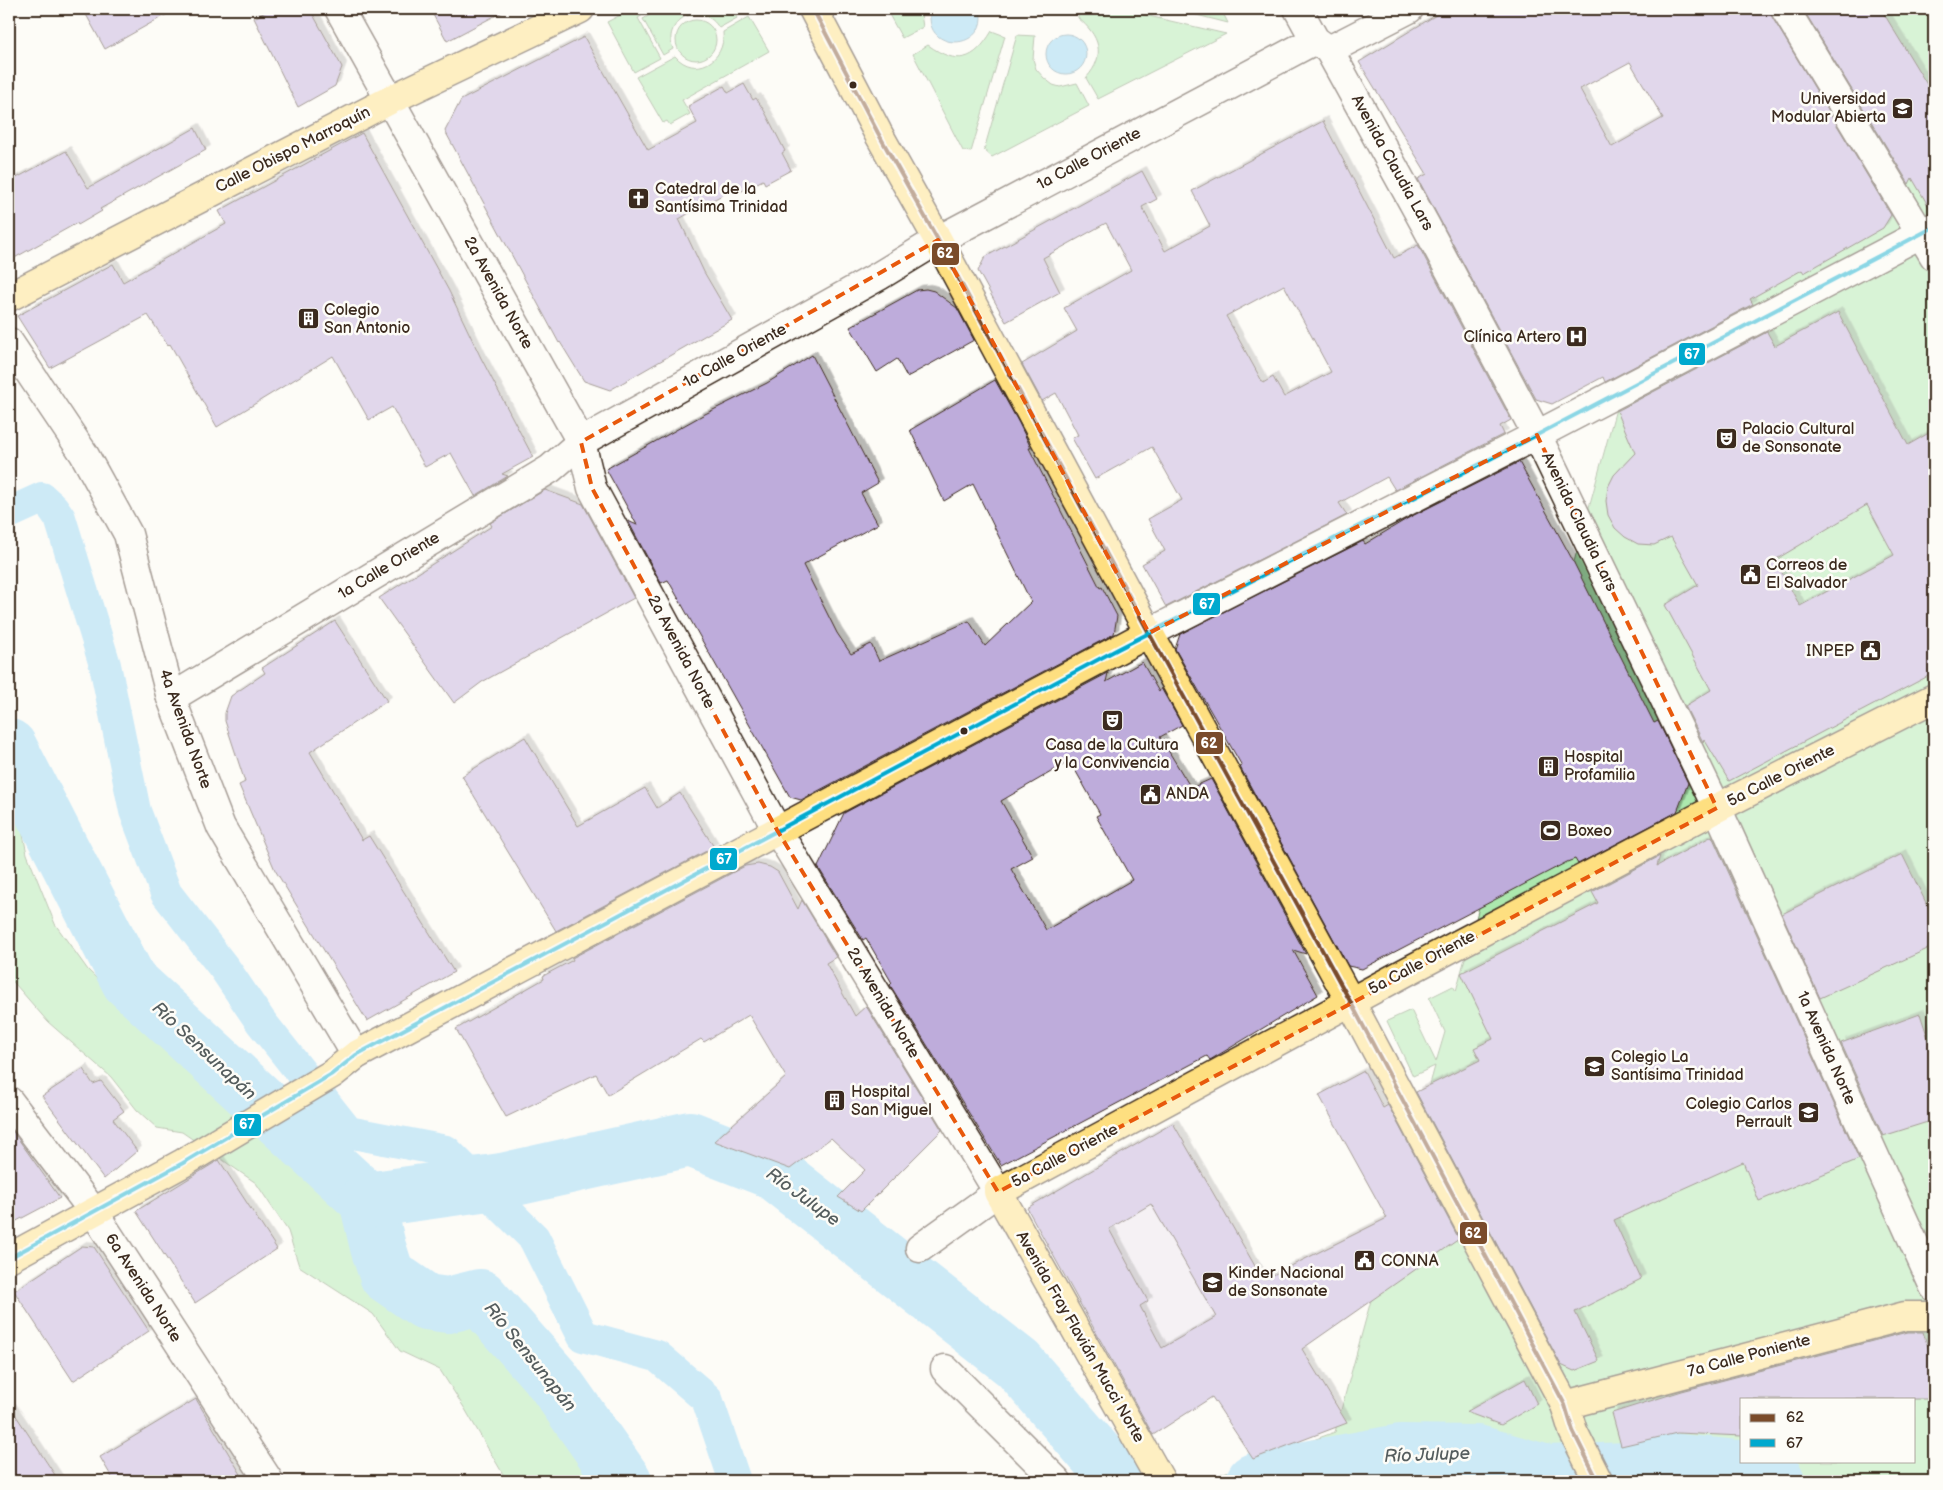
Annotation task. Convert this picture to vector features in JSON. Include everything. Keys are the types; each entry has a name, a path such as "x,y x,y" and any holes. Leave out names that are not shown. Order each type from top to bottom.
{"main road":[{"name":"Calle Obispo Marroquín","path":"9,297 390,100 580,9"},
{"path":"813,9 878,133 938,240 1149,633 1350,1001 1566,1405 1573,1431 1598,1481"},
{"path":"9,1258 183,1164 332,1074 356,1055 1149,633"},
{"name":"5a Calle Oriente","path":"998,1192 1350,1001 1717,808 1934,698"},
{"name":"Avenida Fray Flavián Mucci Norte","path":"998,1192 1159,1477"},
{"name":"7a Calle Poniente","path":"1566,1405 1738,1358 1905,1316 1934,1316"}],"street":[{"name":"2a Avenida Norte","path":"339,9 581,442 592,488 777,830 998,1192"},
{"name":"Avenida Claudia Lars","path":"1298,9 1322,45 1426,226 1537,435 1717,808"},
{"name":"1a Calle Oriente","path":"171,698 550,469 581,442 879,276 938,240 1322,45 1409,9"},
{"path":"1149,633 1537,435 1930,239 1785,9"},
{"name":"4a Avenida Norte","path":"9,342 84,454 128,534 171,698 221,827 356,1055"},
{"name":"1a Avenida Norte","path":"1717,808 1934,1287"},
{"name":"6a Avenida Norte","path":"9,1101 93,1211 269,1481"},
{"name":"5a Calle Oriente","path":"920,1248 998,1192"},
{"path":"945,1369 1057,1481"}],"highlighted area":[{"path":"938,240 1149,633 1537,435 1717,808 998,1192 777,830 592,488 581,442"}],"shaded area":[{"path":"1173,1123 1300,1344 1221,1391 1153,1435 1027,1208"}],"green space":[{"path":"632,9 654,9 638,18 660,58 634,72 607,22"},
{"path":"660,9 679,9 684,17 672,31 673,49 663,55 643,19"},
{"path":"683,9 732,9 737,18 719,28 713,20 705,16 696,14 687,16"},
{"path":"886,9 922,9 923,27 902,38"},
{"path":"1079,9 1119,9 1226,34 1098,99 1086,78 1093,70 1097,61 1098,46 1091,31 1078,18"},
{"path":"1173,9 1221,9 1228,23"},
{"path":"1726,9 1934,9 1934,1481 1202,1481 1335,1432 1435,1066 1413,1076 1387,1021 1411,1010 1436,1062 1445,1032 1429,998 1453,986 1456,991"},
{"path":"749,17 769,51 682,100 690,114 670,125 667,121 663,123 636,77 675,56 683,63 691,66 708,64 720,51 723,42 723,32"},
{"path":"700,20 707,23 713,29 716,40 715,48 707,57 700,60 692,60 685,57 677,48 676,36 679,29 688,21"},
{"path":"992,31 1005,36 971,152 963,151 913,54 928,45 948,56 965,57 979,49"},
{"path":"1017,35 1035,36 1033,59 1036,69 1053,85 1060,87 1077,83 1089,106 992,157 984,150"},
{"path":"9,789 17,805 27,854 55,924 88,970 143,1023 214,1086 294,1150 348,1204 359,1231 364,1270 399,1303 437,1320 465,1323 489,1333 539,1388 610,1481 507,1481 440,1370 400,1351 373,1314 299,1266 288,1231 256,1183 182,1132 157,1128 137,1110 111,1077 48,1022 9,977"}],"water":[{"path":"931,9 980,9 980,23 975,33 966,40 956,42 945,40 936,34 931,24"},
{"path":"1070,34 1077,37 1083,43 1086,54 1085,62 1077,71 1070,74 1062,74 1055,71 1047,62 1046,50 1049,43 1058,35"}],"building":[{"path":"83,9 176,9 105,49"},
{"path":"271,9 310,9 342,67 335,86 298,107 254,18"},
{"path":"430,9 508,9 447,41"},
{"path":"1446,9 1769,9 1891,215 1883,228 1804,273 1802,270 1750,299 1753,304 1605,382 1603,377 1552,404 1536,399 1418,179 1427,174 1359,62","holes":["1630,62 1663,118 1612,147 1580,89"]},
{"name":"Universidad Modular Abierta","path":"1803,9 1881,9 1934,96 1934,211 1932,212 1912,178 1909,184"},
{"path":"584,37 648,150 697,123 688,106 724,86 728,93 744,84 753,100 756,98 765,112 785,151 782,153 791,170 765,184 763,180 736,194 733,189 679,219 704,272 732,320 610,390 584,381 559,343 445,131 461,100"},
{"path":"1323,121 1394,258 1418,245 1511,420 1500,426 1504,434 1395,490 1387,477 1339,503 1347,515 1166,607 1142,564 1165,551 1148,519 1182,500 1152,447 1095,479 1072,438 1078,435 1056,393 1042,401 1022,364 1077,331 1064,308 1131,270 1106,223 1043,258 1060,292 1006,322 978,271 985,257 1142,171 1157,199 1142,207 1165,251 1210,226 1192,191","holes":["1284,285 1331,372 1284,397 1273,377 1263,383 1226,316"]},
{"path":"195,128 206,150 100,209 102,211 78,225 77,223 9,261 9,182 66,151 88,188"},
{"path":"362,133 449,291 481,358 533,457 502,474 508,476 475,496 451,453 425,467 392,407 369,420 333,356 217,427 170,344 168,346 148,315 50,368 17,316 113,264 123,282 226,224 219,211"},
{"path":"926,289 934,291 957,308 974,340 907,377 897,359 877,372 850,327 917,290"},
{"path":"1838,312 1908,445 1934,430 1934,673 1729,781 1704,739 1703,742 1685,706 1711,690 1665,605 1698,585 1671,537 1654,545 1638,544 1625,537 1615,528 1608,515 1606,501 1608,487 1614,475 1635,453 1617,411 1767,332 1775,346","holes":["1867,505 1894,555 1800,606 1775,560"]},
{"path":"812,355 878,483 861,493 878,524 803,565 837,633 851,654 871,644 879,661 969,621 985,646 1031,602 973,484 944,501 910,430 995,380 1019,423 1031,448 1029,448 1100,588 1102,587 1117,616 1114,634 801,800 790,797 668,580 661,583 628,521 637,525 606,469 701,416 767,383"},
{"path":"1519,462 1571,557 1654,723 1658,721 1688,783 1677,812 1578,864 1575,859 1567,862 1362,969 1348,966 1240,767 1242,766 1175,649 1180,634 1363,541 1365,544 1410,517"},
{"path":"545,490 583,504 634,598 482,682 454,703 379,598 492,526 490,523"},
{"path":"335,621 387,701 310,752 362,840 369,836 454,972 367,1021 275,870 239,785 245,782 225,721 225,713 231,696 265,673 262,668"},
{"path":"1142,662 1159,692 1161,688 1182,725 1160,737 1191,788 1211,779 1306,954 1293,950 1318,995 1210,1060 1207,1056 1001,1165 890,985 892,983 866,938 863,940 818,867 844,813 1108,673 1106,682","holes":["1070,761 1100,814 1096,816 1132,880 1046,930 1011,869 1033,857 1001,801"]},
{"path":"525,737 578,826 645,788 657,808 680,793 714,847 556,931 462,776"},
{"path":"1712,836 1859,1159 1759,1201 1743,1162 1614,1220 1641,1279 1575,1312 1599,1361 1574,1371 1561,1365 1416,1092 1480,1060 1474,1048 1493,1039 1461,973 1598,903 1592,892 1660,856 1657,866"},
{"path":"1902,854 1934,919 1934,946 1820,998 1782,914"},
{"path":"758,864 770,867 778,872 798,909 802,900 836,957 826,963 855,1016 866,1006 942,1130 861,1211 838,1197 865,1170 831,1138 790,1169 714,1141 786,1077 749,1015 704,1042 701,1039 608,1095 596,1074 506,1117 456,1029 544,979 543,976 573,960 572,958 745,866"},
{"path":"1920,1014 1934,1056 1934,1120 1883,1136 1841,1043"},
{"path":"83,1069 93,1084 101,1081 124,1111 113,1119 137,1151 104,1179 42,1096"},
{"path":"1364,1071 1383,1108 1388,1105 1459,1239 1302,1349 1347,1423 1253,1459 1212,1397 1153,1435 1027,1208 1173,1123 1263,1280 1387,1218 1319,1095","holes":["1151,1204 1216,1317 1162,1348 1140,1306 1148,1301 1109,1229"]},
{"path":"9,1126 60,1198 9,1225"},
{"path":"219,1160 277,1249 195,1303 136,1211"},
{"path":"82,1246 94,1247 149,1331 73,1381 14,1291"},
{"path":"1907,1332 1923,1332 1934,1365 1934,1399 1740,1398 1740,1436 1677,1433 1621,1446 1612,1413 1682,1391"},
{"path":"1525,1379 1537,1404 1501,1425 1466,1412"},
{"path":"196,1399 245,1481 114,1481 100,1457"},
{"path":"9,1405 59,1481 9,1481"}],"waterway":[{"path":"9,513 42,498 60,518 105,665 135,811 166,893 225,969 261,1022 348,1132 446,1151 534,1238 583,1336 657,1356 707,1399 735,1481"},
{"name":"Río Sensunapán","path":"9,747 129,981 367,1200 387,1275 426,1302 448,1305 480,1297 553,1380 624,1481"},
{"name":"Río Julupe","path":"367,1200 502,1181 690,1139 772,1171 1018,1364 1119,1481"},
{"name":"Río Julupe","path":"1254,1481 1268,1476 1400,1452 1477,1453 1547,1473 1628,1470 1670,1461 1738,1468 1777,1481"}],"transit line":[{"name":"62","path":"813,9 878,133 938,240 1149,633 1350,1001 1565,1405 1573,1431 1598,1481"},
{"name":"67","path":"9,1258 183,1163 332,1074 356,1055 1118,649 1537,435 1934,227"}],"place":[{"name":"Universidad Modular Abierta","path":"1902,108"},
{"name":"Catedral de la Santísima Trinidad","path":"639,198"},
{"name":"Colegio San Antonio","path":"308,319"},
{"name":"Clínica Artero","path":"1577,337"},
{"name":"Palacio Cultural de Sonsonate","path":"1726,438"},
{"name":"Correos de El Salvador","path":"1750,574"},
{"name":"INPEP","path":"1870,651"},
{"name":"Casa de la Cultura y la Convivencia","path":"1112,721"},
{"name":"Hospital Profamilia","path":"1548,766"},
{"name":"ANDA","path":"1150,794"},
{"name":"Boxeo","path":"1551,831"},
{"name":"Colegio La Santísima Trinidad","path":"1595,1066"},
{"name":"Hospital San Miguel","path":"835,1101"},
{"name":"Colegio Carlos Perrault","path":"1808,1113"},
{"name":"CONNA","path":"1365,1261"},
{"name":"Kinder Nacional de Sonsonate","path":"1212,1282"}]}
